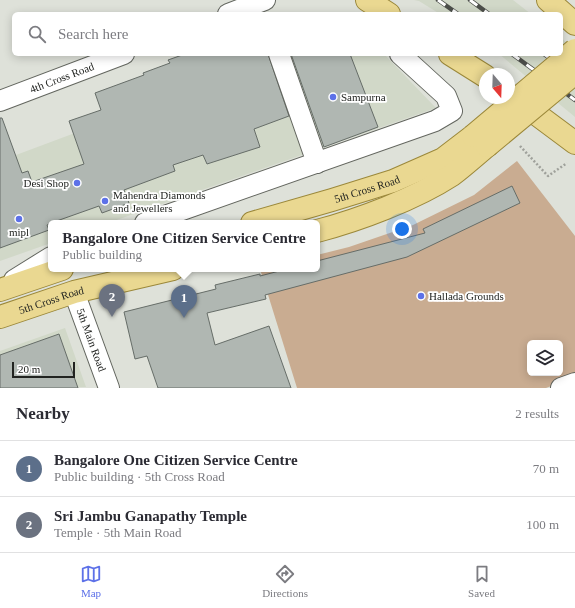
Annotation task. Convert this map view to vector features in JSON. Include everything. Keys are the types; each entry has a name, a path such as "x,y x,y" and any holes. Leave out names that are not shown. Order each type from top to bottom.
{"main road":[{"path":"367,0 386,12"},
{"path":"548,0 562,12"},
{"path":"563,13 575,24"},
{"path":"480,141 575,50"},
{"path":"453,56 479,72"},
{"path":"480,141 575,73"},
{"path":"515,100 572,152"},
{"name":"5th Cross Road","path":"262,220 393,181 480,141"},
{"name":"5th Cross Road","path":"320,230 340,225 401,201 452,175 480,141"},
{"path":"0,289 53,272"},
{"name":"5th Cross Road","path":"0,317 74,292 160,272"}],"street":[{"path":"359,0 364,12"},
{"path":"236,12 263,5"},
{"name":"4th Cross Road","path":"0,101 119,56"},
{"path":"280,56 317,163"},
{"path":"154,220 435,121 452,111 446,96 402,56"},
{"path":"0,289 48,259"},
{"name":"5th Main Road","path":"74,292 109,388"},
{"path":"561,388 575,383"}],"path":[{"path":"519,145 548,176 572,152"}],"shaded area":[{"path":"414,0 513,0 528,12 437,12 419,1"},
{"path":"563,40 575,49 575,117 501,56 563,56"},
{"path":"281,56 386,56 436,108 117,220 48,220 48,244 0,261 0,161"},
{"name":"Hallada Grounds","path":"517,161 575,236 575,377 546,388 297,388 261,272 320,272 320,254 349,247 413,225 474,195"},
{"path":"65,328 86,387 0,388 0,351"}],"building":[{"path":"179,56 269,56 289,116 254,129 260,147 207,164 203,155 173,165 175,171 124,190 129,203 102,213 99,206 59,220 48,220 48,230 0,248 0,118 2,118 22,173 28,171 32,182 84,164 69,121 101,110 95,93 144,75 143,73 170,63 168,60"},
{"name":"Sampurna","path":"292,56 351,56 378,127 324,147"},
{"path":"512,186 520,203 407,257 265,295 266,299 207,313 215,345 269,326 291,388 158,388 147,356 135,359 124,312 216,289 215,285 260,274 260,276 275,272 320,272 320,260 425,233 423,229"},
{"path":"59,334 78,388 0,388 0,355"}],"railway":[{"path":"438,0 455,12"},
{"path":"470,0 486,12"},
{"path":"515,56 575,100"},
{"path":"547,56 575,77"}],"place":[{"name":"Sampurna","path":"333,97"},
{"name":"Desi Shop","path":"77,183"},
{"name":"Mahendra Diamonds and Jewellers","path":"105,201"},
{"name":"mipl","path":"19,219"},
{"name":"Hallada Grounds","path":"421,296"},
{"name":"Sri Jambu Ganapathy Temple","path":"112,317"},
{"name":"Bangalore One Citizen Service Centre","path":"184,318"}]}
